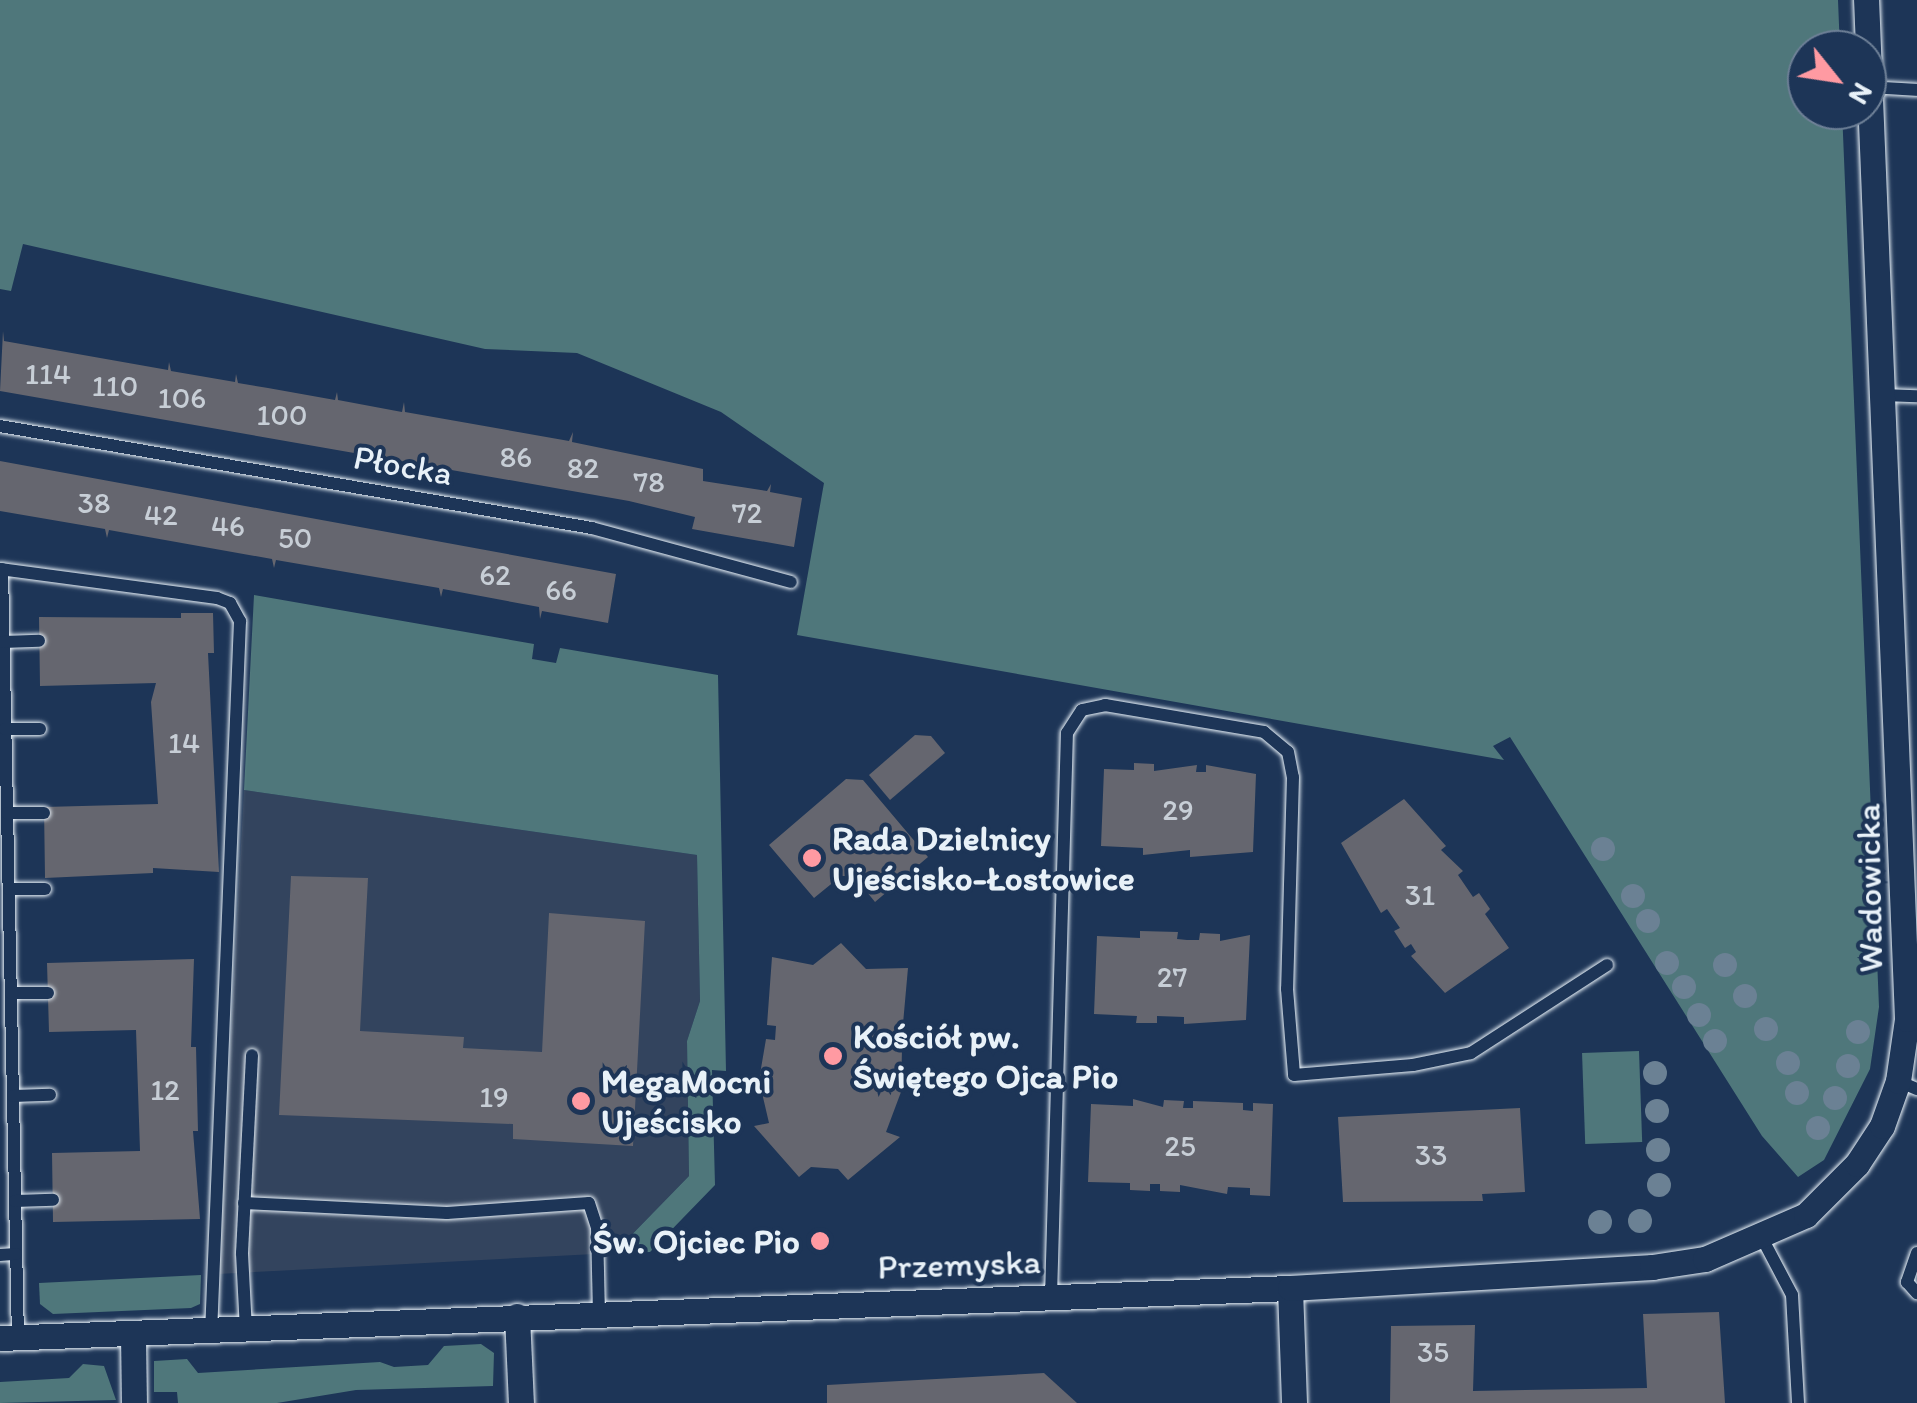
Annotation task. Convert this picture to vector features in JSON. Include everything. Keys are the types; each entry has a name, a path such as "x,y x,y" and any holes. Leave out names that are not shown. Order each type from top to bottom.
{"street":[{"name":"Wadowicka","path":"1866,0 1867,30"},
{"name":"Wadowicka","path":"1290,1288 1652,1267 1705,1259 1762,1238 1832,1194 1908,1085 1904,827 1870,130"},
{"name":"Przemyska","path":"9,1338 211,1334 599,1312 1290,1288"},
{"path":"1290,1288 1294,1403"},
{"path":"517,1316 521,1403"},
{"path":"133,1335 134,1403"}],"lane":[{"path":"1887,88 1917,90"},
{"path":"1882,395 1917,396"},
{"name":"Płocka","path":"0,426 592,528 791,582"},
{"path":"9,1338 16,1254 11,993 5,937 8,889 1,569 218,598 230,603 240,621 211,1334"},
{"path":"3,642 39,642"},
{"path":"1051,1296 1066,750 1067,732 1082,710 1105,705 1264,732 1288,752 1293,777 1286,989 1294,1075 1413,1065 1471,1053 1607,964"},
{"path":"5,729 40,729"},
{"path":"7,813 44,812"},
{"path":"8,889 44,889"},
{"path":"11,993 48,993"},
{"path":"246,1332 244,1203 252,1055"},
{"path":"13,1096 50,1095"},
{"path":"15,1200 53,1200"},
{"path":"244,1203 446,1214 589,1204 597,1227 599,1312"},
{"path":"1762,1238 1792,1294 1798,1403"},
{"path":"1917,1253 1907,1282 1917,1293"},
{"path":"0,1255 16,1254"}],"shaded area":[{"path":"244,790 697,855 700,1001 687,1041 689,1176 614,1253 218,1274"}],"green space":[{"path":"0,0 1838,0 1839,30 1787,30 1787,130 1843,130 1879,1007 1870,1069 1824,1160 1798,1177 1762,1136 1510,737 1493,746 1504,760 797,635 824,483 721,412 577,353 485,349 23,244 11,291 0,289"},
{"path":"254,595 534,644 532,659 556,663 560,648 718,675 726,1071 712,1070 715,1185 650,1252 614,1253 689,1176 687,1041 700,1001 697,855 244,790"},
{"path":"1639,1051 1642,1142 1585,1144 1582,1053"},
{"path":"201,1275 200,1304 191,1308 53,1314 40,1304 39,1283"},
{"path":"481,1344 494,1353 493,1386 356,1390 277,1403 178,1403 177,1392 154,1392 154,1361 187,1359 198,1373 380,1362 394,1367 428,1365 444,1346"},
{"path":"83,1364 104,1366 116,1400 0,1403 0,1382 69,1378"}],"building":[{"path":"3,331 4,341 168,370 169,362 171,371 235,382 236,374 238,383 335,400 337,392 338,400 402,412 404,402 405,412 569,441 573,432 572,442 703,469 703,481 767,491 771,484 770,492 802,498 794,547 692,529 695,517 629,501 0,391"},
{"path":"0,461 616,574 608,623 542,611 540,619 539,607 443,589 441,597 439,588 276,560 274,568 272,559 109,530 107,538 105,529 0,511"},
{"path":"181,613 213,613 214,653 208,653 219,872 153,868 153,873 45,878 44,807 158,804 151,702 156,683 40,686 39,617 181,618"},
{"path":"915,735 931,736 945,753 890,800 869,775"},
{"path":"1134,763 1154,764 1154,771 1197,765 1196,772 1206,772 1206,765 1256,774 1253,852 1190,857 1190,850 1143,855 1143,848 1101,846 1104,769 1134,770"},
{"path":"846,779 863,780 928,857 875,902 854,876 841,876 814,898 769,845"},
{"path":"1404,799 1446,846 1441,850 1463,871 1458,875 1473,897 1479,893 1490,909 1485,914 1509,948 1445,993 1411,956 1416,952 1411,944 1405,948 1394,931 1400,928 1387,909 1381,913 1341,843"},
{"path":"291,876 368,878 360,1031 464,1037 463,1048 542,1052 549,913 645,921 633,1146 513,1139 513,1124 279,1115"},
{"path":"1140,931 1178,932 1177,939 1187,940 1199,940 1200,933 1220,934 1220,941 1250,935 1246,1020 1184,1024 1184,1017 1157,1016 1157,1023 1136,1023 1137,1016 1094,1014 1097,936 1140,938"},
{"name":"Kościół pw. Świętego Ojca Pio","path":"841,943 866,969 908,968 902,1035 893,1035 892,1048 902,1049 901,1092 886,1132 900,1137 848,1180 838,1169 811,1167 799,1177 754,1126 769,1123 759,1080 766,1039 775,1040 776,1026 767,1025 772,957 813,965"},
{"path":"194,959 191,1047 196,1047 198,1131 193,1131 200,1219 53,1222 52,1153 140,1151 136,1030 49,1032 47,963"},
{"path":"1133,1099 1163,1107 1164,1100 1184,1101 1183,1108 1193,1108 1193,1101 1243,1103 1243,1110 1253,1111 1253,1103 1273,1104 1270,1196 1250,1195 1250,1188 1228,1187 1227,1194 1180,1185 1180,1192 1160,1191 1160,1184 1150,1184 1150,1191 1130,1190 1130,1183 1088,1182 1091,1104 1133,1106"},
{"path":"1520,1108 1525,1192 1482,1194 1483,1201 1343,1202 1338,1117"},
{"path":"1719,1312 1725,1403 1390,1403 1391,1326 1475,1325 1473,1391 1647,1388 1643,1314"},
{"path":"1044,1373 1077,1403 827,1403 827,1385"}],"place":[{"name":"Rada Dzielnicy Ujeścisko-Łostowice","path":"812,858"},
{"name":"Kościół pw. Świętego Ojca Pio","path":"833,1056"},
{"name":"MegaMocni Ujeścisko","path":"581,1101"},
{"name":"Św. Ojciec Pio","path":"820,1241"}]}
